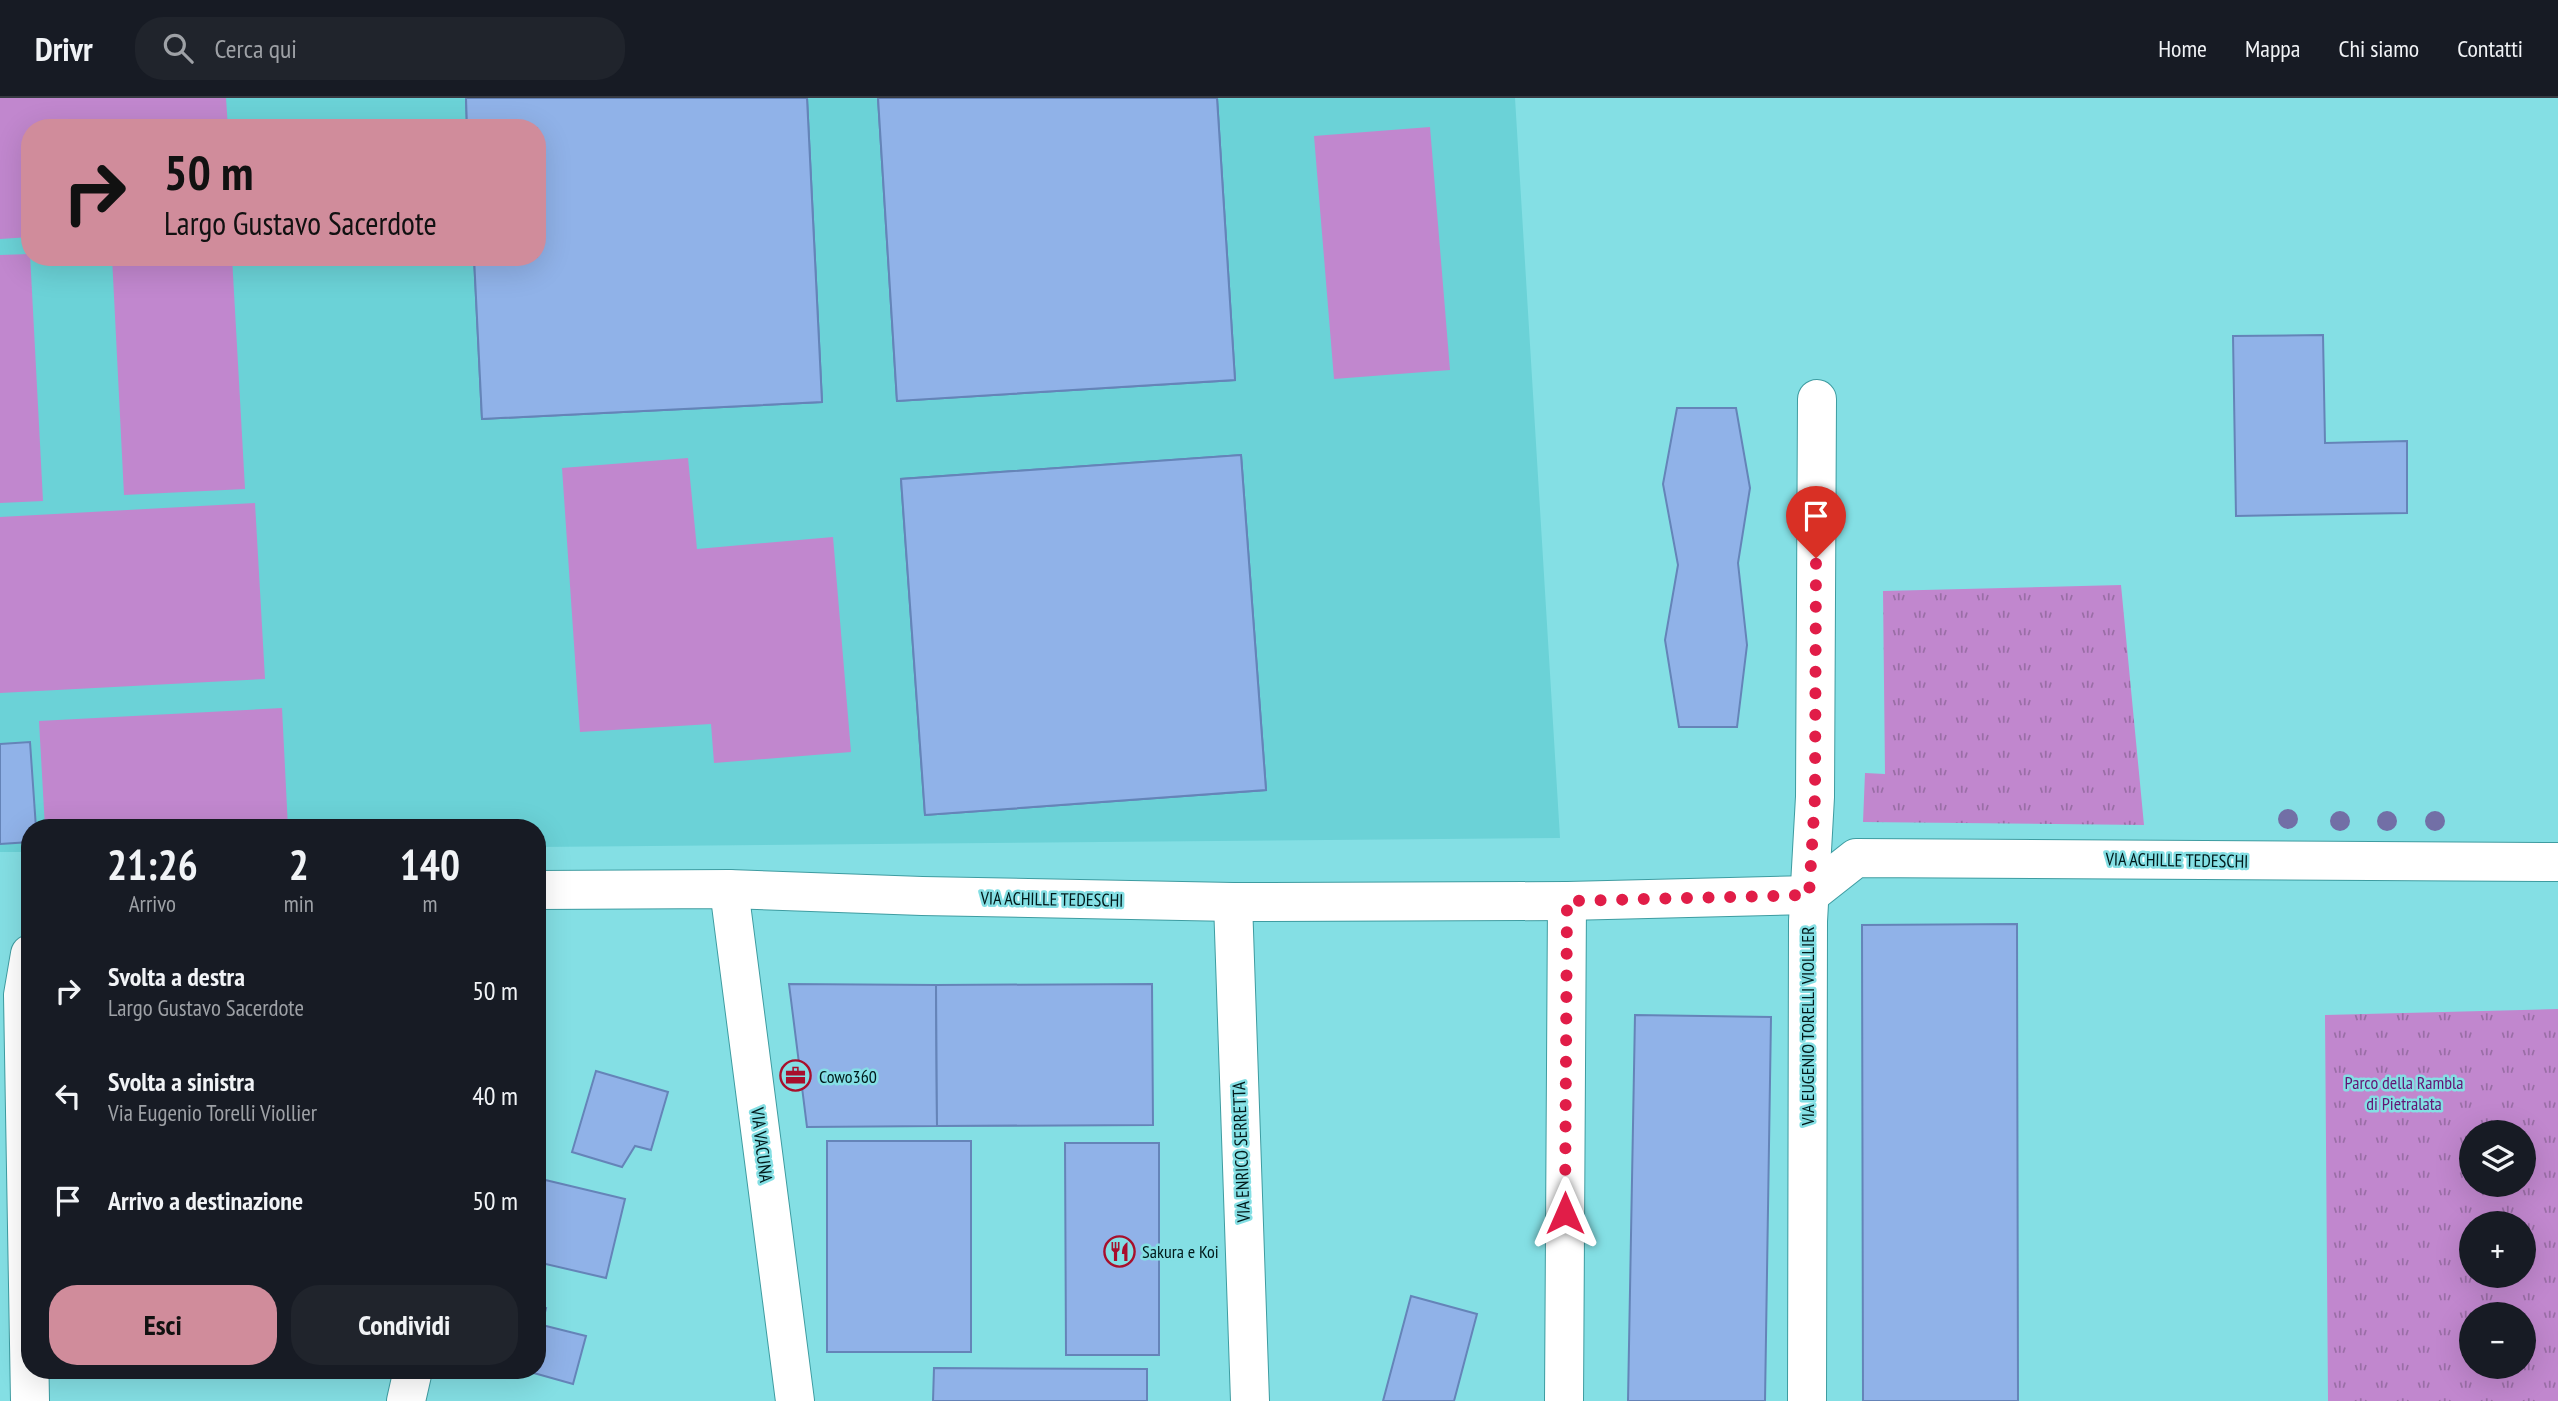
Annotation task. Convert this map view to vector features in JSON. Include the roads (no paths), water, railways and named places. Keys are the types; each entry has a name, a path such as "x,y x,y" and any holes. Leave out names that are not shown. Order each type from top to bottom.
{"street":[{"name":"VIA EUGENIO TORELLI VIOLLIER","path":"1807,1401 1809,895 1815,797 1817,399"},
{"name":"VIA ACHILLE TEDESCHI","path":"546,890 729,889 1233,902 1567,901 1809,895 1856,858 2558,862"},
{"name":"VIA VACUNA","path":"729,889 795,1401"},
{"path":"1564,1401 1567,901"},
{"name":"VIA ENRICO SERRETTA","path":"1233,902 1250,1401"},
{"path":"30,1379 30,1401"},
{"path":"406,1401 411,1379"}],"place":[{"name":"Cowo360","path":"796,1076"},
{"name":"Sakura e Koi","path":"1119,1251"}],"park label":[{"name":"Parco della Rambla di Pietralata","path":"2404,1092"}]}
